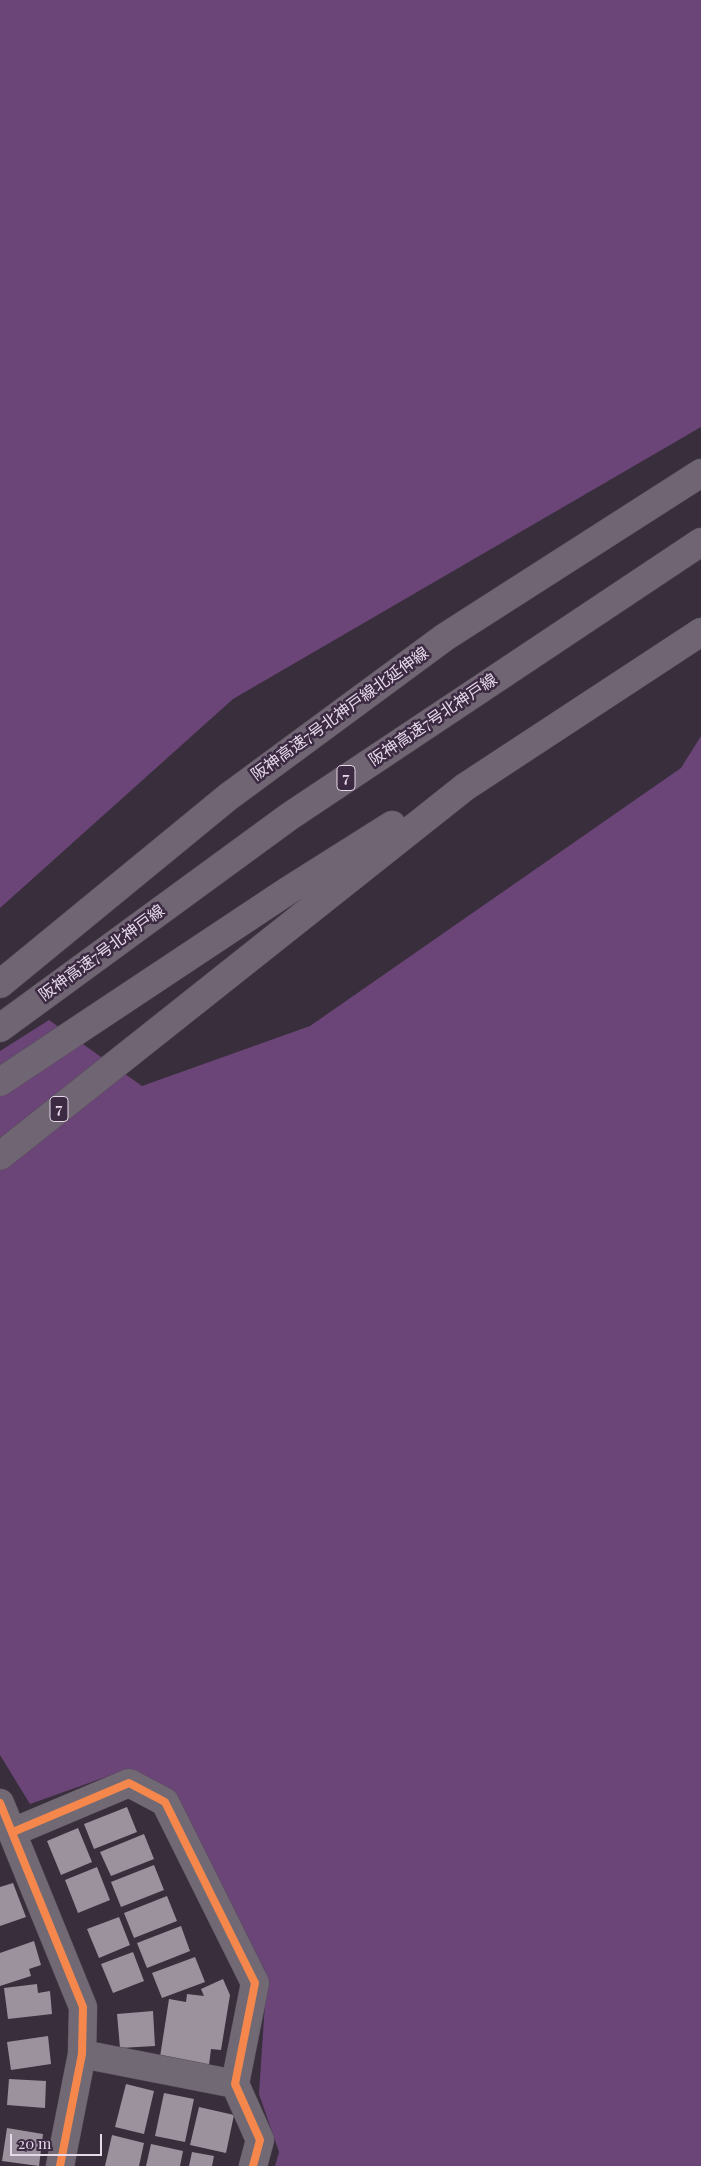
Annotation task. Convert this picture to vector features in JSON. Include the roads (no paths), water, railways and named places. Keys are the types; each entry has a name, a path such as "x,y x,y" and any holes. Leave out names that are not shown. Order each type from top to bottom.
{"highway":[{"name":"阪神高速7号北神戸線北延伸線","path":"0,984 228,796 445,638 701,473"},
{"name":"阪神高速7号北神戸線","path":"0,1028 290,816 701,542"},
{"name":"7","path":"0,1082 87,1022 298,885 701,631"},
{"name":"7","path":"0,1156 465,787 701,631"}],"street":[{"path":"13,1832 129,1783 166,1802 255,1983 235,2084 260,2140 253,2166"},
{"path":"0,1803 84,2007 82,2054 60,2166"},
{"path":"82,2054 235,2084"}]}
